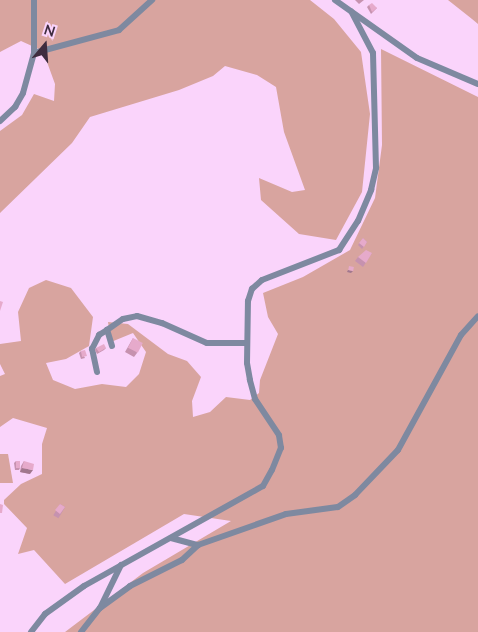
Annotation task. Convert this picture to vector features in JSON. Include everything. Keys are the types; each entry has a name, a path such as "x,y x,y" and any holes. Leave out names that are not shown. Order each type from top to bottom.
{"street":[{"path":"0,121 15,107 23,93 34,53 34,0"},
{"path":"34,53 119,30 152,0"},
{"path":"335,0 417,58 478,84"},
{"path":"31,632 45,614 122,565 263,486 278,455 279,435 256,399 250,380 247,343 248,301 252,288 262,280 339,250 358,221 371,190 376,168 373,53 351,11"},
{"path":"97,372 92,349 99,335 123,319 137,316 162,322 207,343 247,343"},
{"path":"100,608 130,586 182,560 198,545 286,514 338,507 355,495 398,450 461,334 478,316"},
{"path":"107,330 112,346"},
{"path":"171,538 198,545"},
{"path":"81,632 100,608 122,565"}],"shaded area":[{"path":"0,0 310,0 334,19 361,52 370,114 362,192 336,240 299,234 261,200 259,178 292,192 305,190 284,132 276,87 257,75 225,66 213,76 179,90 90,117 72,143 0,213 0,131 22,115 34,94 54,101 55,84 43,51 21,41 0,52"},
{"path":"448,0 478,0 478,24 472,19"},
{"path":"381,49 478,97 478,632 65,632 143,573 231,521 184,514 65,584 34,550 18,554 27,528 4,504 4,500 21,484 42,474 42,444 47,428 13,418 0,427 0,376 5,374 0,364 0,344 21,341 18,312 29,288 46,280 71,288 93,317 89,346 66,359 46,363 53,380 75,389 102,384 126,387 139,374 146,352 133,333 111,342 108,322 128,324 168,354 187,361 201,377 192,401 193,417 210,412 226,397 250,400 259,393 260,380 278,334 268,317 263,293 303,277 350,250 375,198 382,145"},
{"path":"0,454 8,454 13,483 0,483"}],"building":[{"path":"372,3 377,8 372,12 369,5"},
{"path":"363,238 367,242 364,247 359,243"},
{"path":"366,250 372,253 366,263 358,257"},
{"path":"349,266 354,267 353,271 348,270"},
{"path":"133,338 143,343 138,353 128,348"},
{"path":"104,344 106,348 99,352 96,348"},
{"path":"85,350 87,356 82,357 81,351"},
{"path":"16,461 20,461 20,468 16,468"},
{"path":"24,461 34,464 33,470 22,468"},
{"path":"0,504 3,505 2,513 0,513"},
{"path":"60,504 65,507 60,514 55,510"}]}
